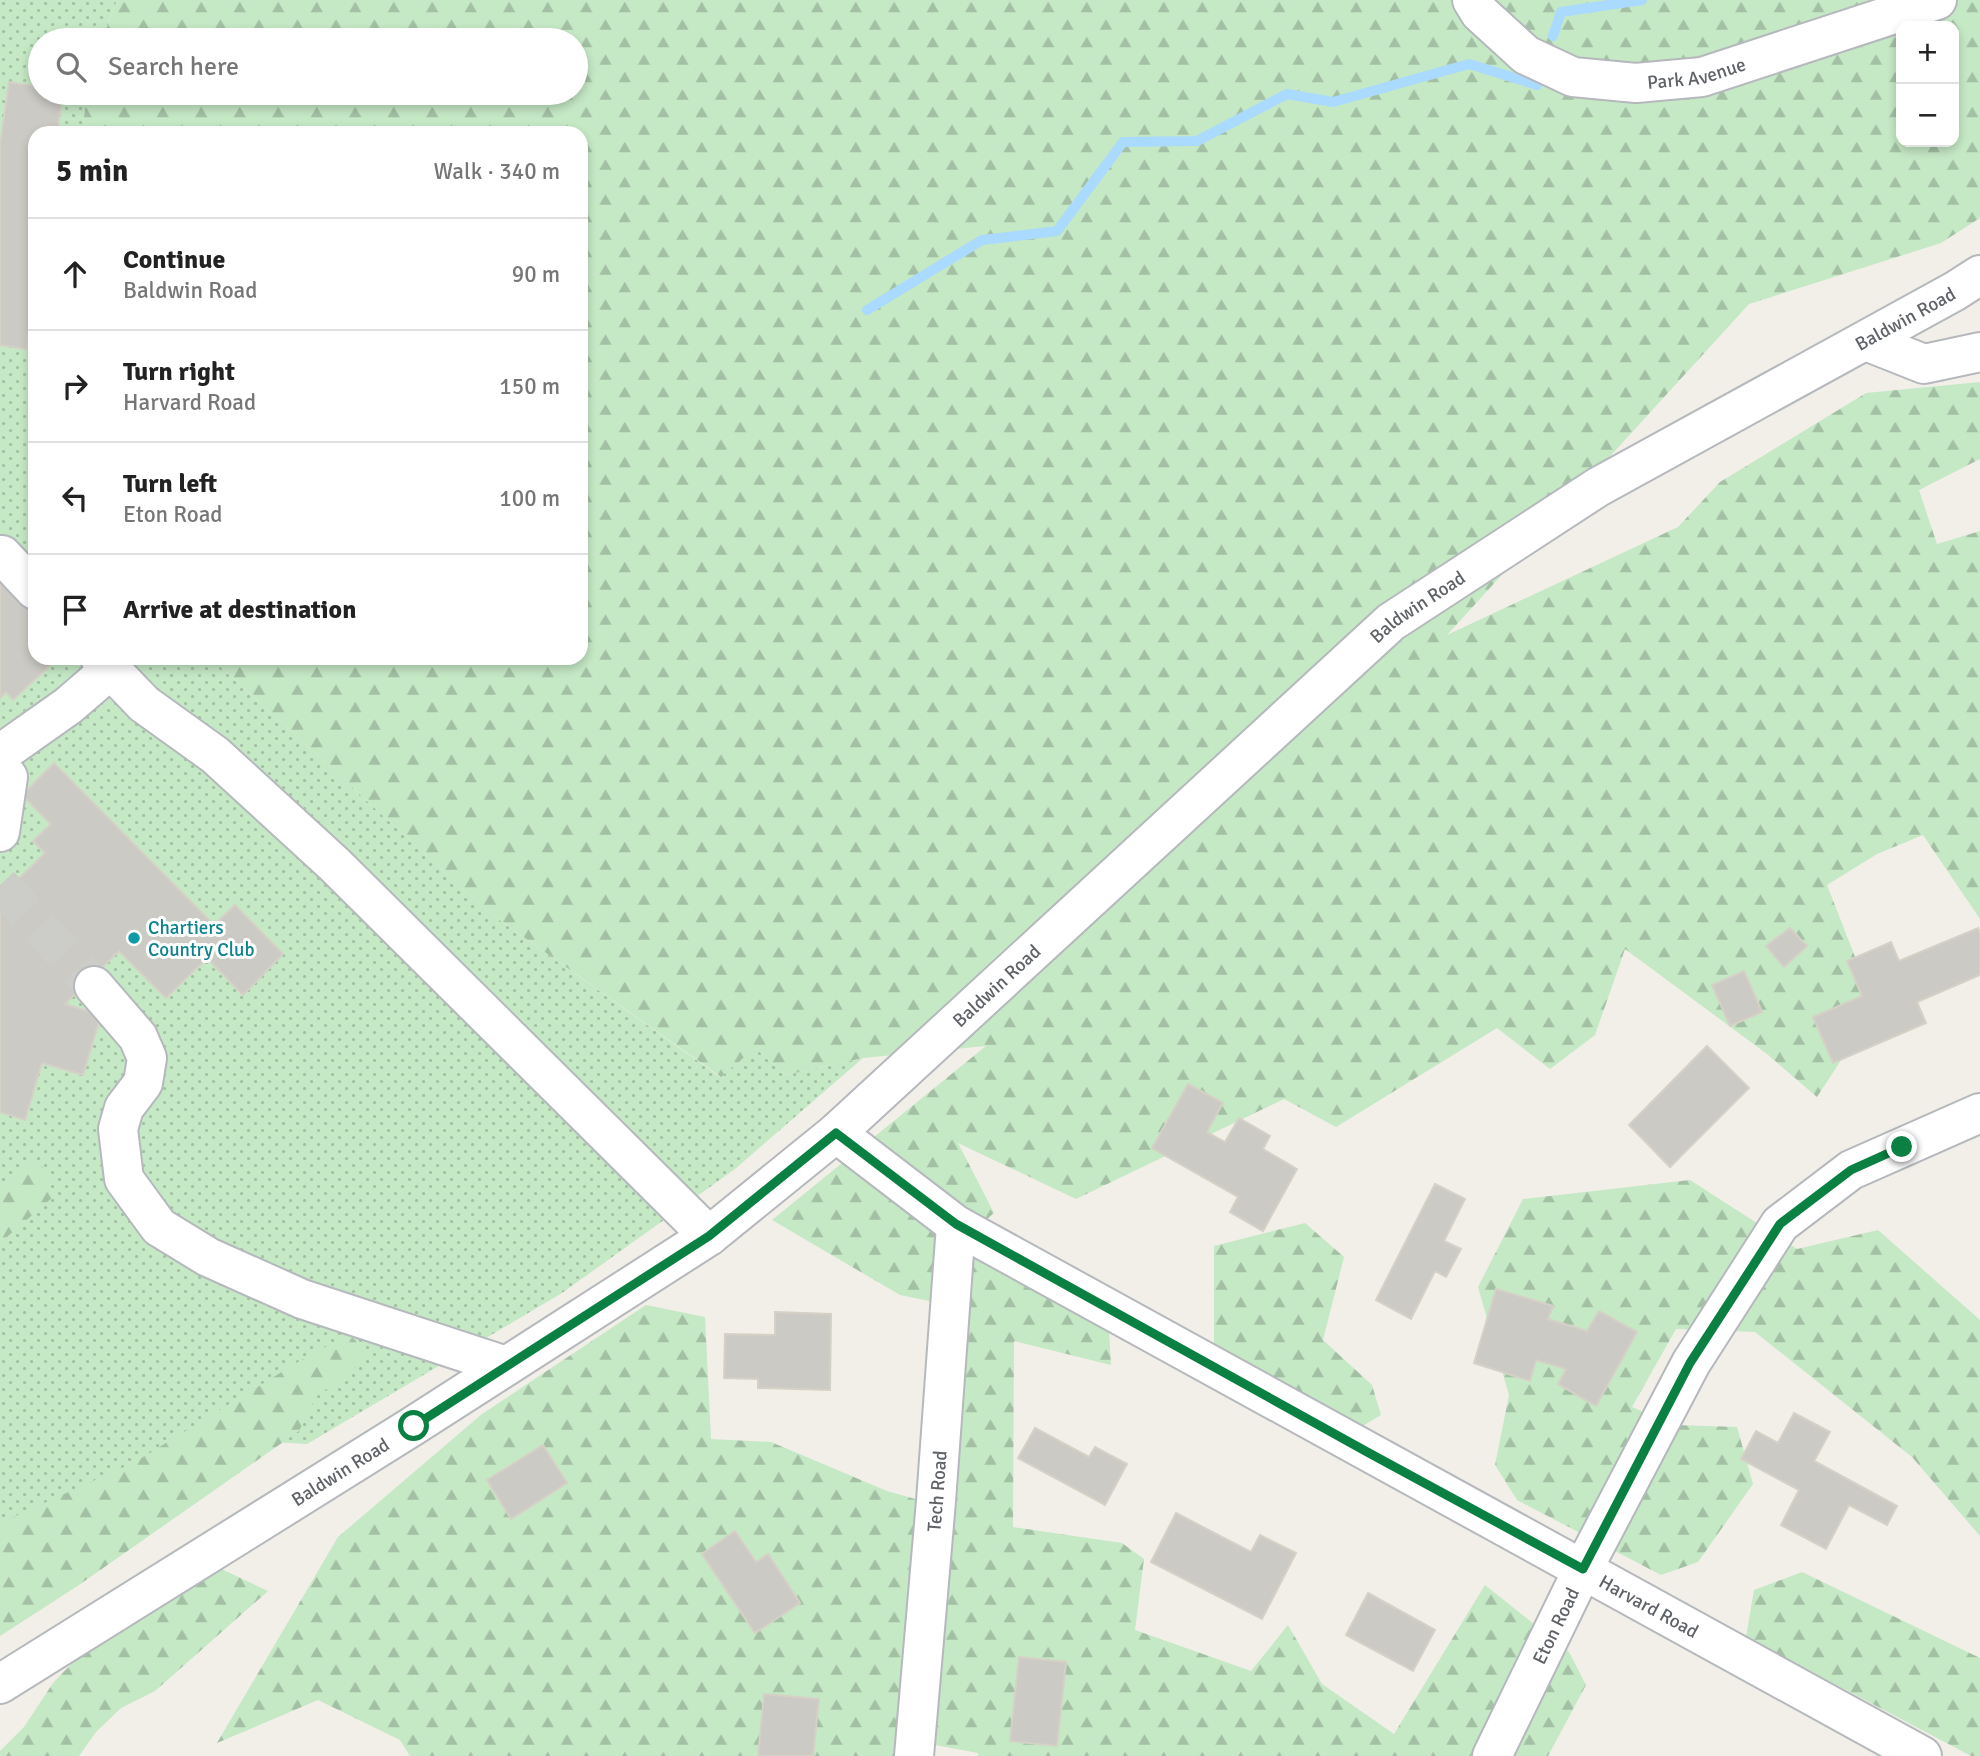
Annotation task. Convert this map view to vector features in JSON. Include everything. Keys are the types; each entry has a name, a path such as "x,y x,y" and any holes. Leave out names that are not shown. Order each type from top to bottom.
{"street":[{"name":"Park Avenue","path":"1472,0 1480,13 1526,55 1573,77 1636,83 1702,76 1937,0"},
{"name":"Baldwin Road","path":"0,1684 709,1236 836,1133 1391,622 1598,487 1866,341 1980,275"},
{"path":"1866,341 1924,364 1980,352"},
{"path":"2,555 28,583"},
{"path":"0,754 68,706 105,665"},
{"path":"107,665 144,704 215,755 334,864 709,1236"},
{"path":"0,767 8,777 0,832"},
{"path":"94,986 138,1037 147,1058 143,1083 124,1108 118,1129 124,1179 159,1227 208,1257 302,1299 506,1366"},
{"name":"Eton Road","path":"1492,1756 1583,1569 1690,1363 1780,1224 1851,1170 1980,1113"},
{"name":"Harvard Road","path":"836,1133 956,1224 1922,1756"},
{"name":"Tech Road","path":"914,1756 956,1224"}],"green space":[{"name":"Chartiers Country Club","path":"0,0 117,0 106,28 28,28 28,105 86,105 83,126 28,126 28,665 219,665 487,911 720,1077 755,1048 786,1075 863,1058 735,1169 562,1293 307,1444 240,1440 0,1582"},
{"path":"117,0 1980,0 1980,218 1941,243 1749,304 1447,635 1678,527 1720,482 1866,393 1980,382 1980,459 1919,490 1937,544 1980,531 1980,919 1923,835 1877,854 1827,885 1875,1008 1817,1097 1767,1054 1625,949 1595,1035 1550,1069 1497,1028 1336,1127 1284,1099 1076,1199 958,1143 994,1213 965,1238 1109,1331 1111,1365 1014,1341 1013,1527 1122,1543 1144,1559 1135,1630 1251,1671 1288,1625 1322,1684 1394,1734 1485,1585 1569,1652 1586,1685 1548,1756 978,1756 978,1753 935,1745 928,1756 410,1756 400,1740 318,1700 217,1743 338,1537 482,1414 646,1305 705,1317 711,1439 771,1442 887,1491 950,1509 964,1308 900,1295 772,1220 986,1046 863,1058 786,1075 755,1048 721,1077 487,911 219,665 588,665 588,126 83,126 86,105 588,105 588,28 106,28"},
{"path":"33,1160 44,1168 53,1197 0,1243 0,1186"},
{"path":"1690,1180 1797,1249 1878,1230 1980,1320 1980,1536 1912,1457 1755,1332 1676,1329 1632,1407 1675,1425 1737,1427 1753,1484 1698,1562 1661,1575 1517,1500 1495,1465 1509,1395 1478,1287 1523,1199"},
{"path":"1305,1223 1344,1257 1323,1340 1372,1385 1381,1415 1354,1431 1214,1347 1214,1246"},
{"path":"350,1335 370,1356 316,1397 299,1431 76,1587 0,1636 0,1523 135,1462 311,1354"},
{"path":"215,1566 268,1591 155,1691 121,1708 96,1732 79,1756 0,1756 0,1751 24,1727 53,1683 79,1656 110,1640"},
{"path":"1802,1572 1980,1658 1980,1756 1971,1756 1746,1637 1754,1590"}],"building":[{"path":"9,82 28,85 28,105 61,105 58,126 28,126 26,349 0,345 0,145"},
{"path":"0,578 28,608 28,665 50,665 13,700 6,692 0,698"},
{"name":"Chartiers Country Club","path":"54,763 214,925 235,905 283,954 243,995 207,958 166,998 119,951 65,1004 101,1015 83,1075 42,1063 25,1120 0,1112 0,897 45,853 33,841 51,824 22,795"},
{"path":"1790,928 1807,946 1784,967 1766,946"},
{"path":"1978,928 1980,975 1917,1002 1926,1023 1833,1063 1813,1017 1862,996 1847,961 1891,942 1899,961"},
{"path":"1744,971 1762,1012 1730,1026 1712,985"},
{"path":"1707,1046 1749,1088 1670,1167 1629,1125"},
{"path":"1188,1084 1223,1103 1207,1132 1225,1142 1239,1118 1270,1136 1263,1149 1297,1169 1263,1231 1230,1212 1238,1197 1152,1148"},
{"path":"1435,1184 1465,1199 1444,1241 1461,1249 1446,1277 1435,1271 1411,1319 1376,1300"},
{"path":"1496,1289 1553,1306 1548,1319 1587,1331 1599,1311 1637,1332 1596,1406 1558,1384 1566,1369 1536,1360 1530,1381 1474,1363"},
{"path":"775,1312 831,1314 830,1390 758,1388 758,1379 724,1378 725,1334 775,1335"},
{"path":"1794,1413 1830,1432 1814,1461 1897,1506 1887,1525 1849,1505 1826,1549 1781,1525 1799,1490 1741,1459 1756,1431 1778,1443"},
{"path":"1035,1428 1089,1457 1095,1447 1127,1464 1105,1505 1018,1458"},
{"path":"543,1445 567,1483 511,1519 487,1480"},
{"path":"1176,1513 1251,1552 1260,1535 1296,1553 1262,1619 1151,1562"},
{"path":"735,1531 756,1562 768,1554 800,1603 755,1633 702,1554"},
{"path":"1368,1593 1435,1630 1413,1671 1346,1635"},
{"path":"1019,1657 1066,1662 1057,1746 1010,1741"},
{"path":"764,1694 819,1699 813,1756 758,1756"}],"waterway":[{"path":"1553,36 1561,12 1642,0"},
{"path":"867,310 982,240 1057,231 1123,142 1197,141 1287,94 1333,102 1469,64 1537,85"}],"tunnel":[{"path":"0,885 94,986"}],"place":[{"name":"Chartiers Country Club","path":"134,938"}],"route":[{"path":"414,1426 709,1236 836,1133 956,1224 1583,1569 1690,1363 1780,1224 1851,1170 1902,1147"}]}
